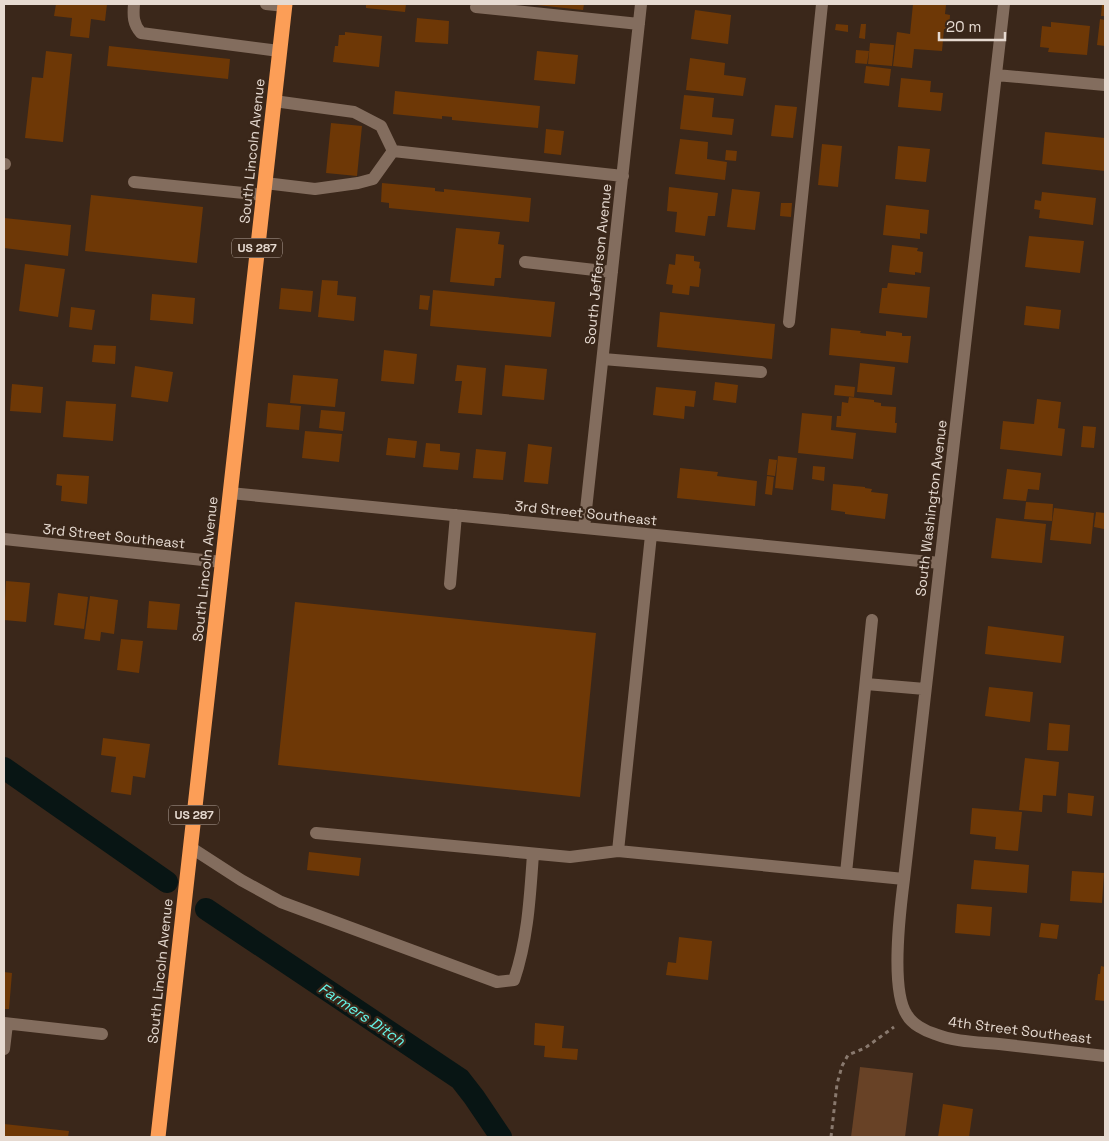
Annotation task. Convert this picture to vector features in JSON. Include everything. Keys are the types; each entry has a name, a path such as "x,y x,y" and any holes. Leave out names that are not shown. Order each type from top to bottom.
{"highway":[{"name":"South Lincoln Avenue","path":"158,1137 285,5"}],"street":[{"path":"134,4 133,19 141,33 279,51"},
{"path":"266,4 285,5"},
{"name":"South Jefferson Avenue","path":"584,528 641,4"},
{"path":"789,322 822,4"},
{"name":"South Washington Avenue","path":"907,1016 901,1002 898,987 901,905 1004,4"},
{"path":"476,7 639,24"},
{"path":"996,75 1105,86"},
{"path":"274,101 354,112 381,126 393,151"},
{"path":"393,151 622,176"},
{"path":"134,182 264,189 315,189 373,179 393,151"},
{"path":"525,262 612,272"},
{"path":"602,359 761,372"},
{"name":"3rd Street Southeast","path":"230,493 940,563"},
{"path":"450,584 456,516"},
{"path":"618,851 650,535"},
{"name":"3rd Street Southeast","path":"4,539 222,562"},
{"path":"846,873 872,620"},
{"path":"866,684 925,689"},
{"path":"316,833 570,857 618,851 904,879"},
{"path":"190,847 280,902 497,982 514,980 522,957 529,911 533,854"},
{"name":"4th Street Southeast","path":"907,1016 926,1030 954,1039 1105,1056"},
{"path":"4,1049 6,1024 102,1034"}],"path":[{"path":"831,1137 837,1084 842,1066 848,1055 865,1048 907,1016"}],"shaded area":[{"path":"860,1067 913,1073 905,1137 851,1137"}],"building":[{"path":"56,4 107,4 105,21 91,19 89,38 70,36 72,18 54,16"},
{"path":"366,4 406,4 405,12 366,8"},
{"path":"537,4 584,4 583,10"},
{"path":"913,4 946,5 945,14 950,15 949,29 944,29 942,51 914,49 912,68 893,66 897,32 910,34"},
{"path":"1102,4 1105,4 1105,16 1101,16"},
{"path":"695,10 731,15 728,44 691,39"},
{"path":"417,18 449,21 448,44 415,42"},
{"path":"1100,19 1105,20 1105,46 1097,45"},
{"path":"1051,22 1090,26 1087,55 1048,52 1049,48 1040,47 1042,26 1051,27"},
{"path":"836,24 848,25 848,32 835,30"},
{"path":"861,24 866,24 865,39 859,38"},
{"path":"345,32 382,36 379,67 333,62 335,46 338,46 339,35 345,35"},
{"path":"870,43 894,45 892,66 868,64"},
{"path":"109,46 230,59 228,79 107,66"},
{"path":"856,50 869,51 867,64 855,63"},
{"path":"46,51 72,54 63,142 25,138 32,77 43,78"},
{"path":"537,51 578,55 575,84 534,80"},
{"path":"690,58 725,63 724,75 746,78 743,96 686,90"},
{"path":"866,66 891,69 889,86 864,83"},
{"path":"901,78 931,81 930,92 943,93 941,111 898,107"},
{"path":"395,91 540,106 538,128 452,120 452,117 442,116 442,119 393,114"},
{"path":"684,95 714,98 712,117 734,119 732,135 680,129"},
{"path":"775,105 797,107 793,138 771,136"},
{"path":"331,123 362,126 357,176 326,173"},
{"path":"546,129 564,131 561,155 544,153"},
{"path":"1045,132 1105,138 1105,171 1042,164"},
{"path":"680,139 708,142 707,159 727,162 725,180 675,174"},
{"path":"822,144 842,146 838,187 818,185"},
{"path":"898,146 930,149 926,182 895,179"},
{"path":"726,150 737,151 736,161 725,160"},
{"path":"382,183 435,188 435,191 444,192 444,189 531,198 529,222 389,208 389,203 381,202"},
{"path":"669,187 718,193 715,216 708,216 705,236 675,232 677,212 667,211"},
{"path":"732,189 760,192 755,230 727,227"},
{"path":"1042,192 1096,198 1093,225 1039,218 1040,210 1034,209 1035,200 1041,201"},
{"path":"91,195 203,207 197,263 85,251"},
{"path":"781,203 792,203 791,217 780,216"},
{"path":"886,205 929,210 927,234 920,233 920,239 883,235"},
{"path":"4,218 71,225 68,256 4,248"},
{"path":"456,228 500,232 498,244 504,245 501,278 495,278 494,286 450,282"},
{"path":"1029,236 1084,241 1080,273 1025,267"},
{"path":"892,245 918,248 917,251 923,252 921,273 915,272 915,275 889,272"},
{"path":"676,254 694,256 694,261 700,262 699,287 690,286 689,295 672,293 673,285 666,284 669,264 675,265"},
{"path":"25,264 65,269 58,317 19,311"},
{"path":"322,280 338,281 337,295 356,297 354,321 318,317"},
{"path":"888,283 930,287 927,318 879,313 882,288 887,288"},
{"path":"281,288 313,291 311,312 279,309"},
{"path":"433,290 555,302 551,337 430,326"},
{"path":"152,294 195,298 193,324 150,320"},
{"path":"420,295 430,296 428,310 419,309"},
{"path":"1026,306 1061,310 1059,329 1024,325"},
{"path":"71,307 95,310 92,330 69,327"},
{"path":"660,312 775,324 772,359 657,347"},
{"path":"831,328 886,336 886,331 902,333 902,336 911,336 908,363 829,355"},
{"path":"94,345 116,346 115,364 92,362"},
{"path":"384,350 417,354 414,384 381,381"},
{"path":"860,363 895,367 892,395 857,392"},
{"path":"457,365 486,368 482,415 458,413 462,381 455,381"},
{"path":"505,365 547,369 544,400 502,396"},
{"path":"135,366 173,372 168,402 131,397"},
{"path":"293,375 338,379 335,407 290,403"},
{"path":"715,382 738,385 736,403 713,400"},
{"path":"12,384 43,387 41,413 10,411"},
{"path":"835,385 855,387 854,397 834,395"},
{"path":"656,387 696,391 694,407 685,406 684,419 653,415"},
{"path":"849,397 874,400 874,402 881,403 881,406 896,407 896,433 836,427 837,416 841,416 842,402 848,403"},
{"path":"1037,399 1061,402 1058,428 1065,429 1062,456 1000,449 1003,421 1034,424"},
{"path":"66,401 116,404 113,441 63,437"},
{"path":"268,403 301,406 299,430 266,427"},
{"path":"321,410 345,412 343,431 319,428"},
{"path":"802,413 832,416 831,430 856,433 853,459 798,453"},
{"path":"1083,426 1096,427 1094,448 1081,447"},
{"path":"305,431 342,434 339,462 302,458"},
{"path":"388,438 417,441 415,458 386,455"},
{"path":"426,443 440,444 440,451 460,453 458,470 423,467"},
{"path":"528,444 552,447 548,484 524,482"},
{"path":"476,449 506,452 503,480 473,478"},
{"path":"778,456 797,458 793,490 775,488"},
{"path":"769,459 777,460 775,476 767,475"},
{"path":"813,466 825,467 824,481 812,479"},
{"path":"680,468 718,472 717,476 757,481 755,506 677,498"},
{"path":"1007,469 1041,473 1039,490 1028,489 1026,501 1003,499"},
{"path":"57,474 89,476 87,504 61,501 62,486 56,485"},
{"path":"767,476 774,477 772,495 765,494"},
{"path":"833,484 865,487 872,489 871,492 888,494 885,519 845,514 845,512 831,510"},
{"path":"1026,502 1053,504 1052,521 1024,519"},
{"path":"1054,508 1094,513 1091,544 1050,540"},
{"path":"1096,512 1105,513 1104,529 1094,527"},
{"path":"996,518 1046,524 1042,563 991,558"},
{"path":"6,581 30,583 26,622 4,620"},
{"path":"58,593 88,597 84,629 54,625"},
{"path":"90,596 118,600 114,634 101,632 100,641 84,639"},
{"path":"149,601 180,604 177,630 147,628"},
{"path":"295,602 596,633 580,797 278,765"},
{"path":"988,626 1064,636 1061,663 985,654"},
{"path":"121,639 143,641 139,673 117,670"},
{"path":"989,687 1033,692 1030,722 985,716"},
{"path":"1049,723 1070,725 1068,751 1047,750"},
{"path":"103,738 150,744 145,778 133,776 131,795 111,792 116,757 101,755"},
{"path":"1025,758 1059,762 1056,796 1043,795 1042,812 1019,810"},
{"path":"1068,793 1094,796 1092,816 1067,813"},
{"path":"972,808 1022,812 1018,851 995,849 996,837 970,834"},
{"path":"309,852 361,858 359,876 307,870"},
{"path":"974,860 1029,865 1027,893 971,889"},
{"path":"1072,871 1104,873 1102,903 1070,901"},
{"path":"957,904 992,907 990,936 955,933"},
{"path":"1041,923 1059,925 1057,939 1039,937"},
{"path":"679,937 712,941 708,980 666,975 668,962 676,963"},
{"path":"1101,966 1105,967 1105,1001 1095,1000 1098,974 1100,974"},
{"path":"4,972 12,973 9,1009 4,1009"},
{"path":"535,1023 564,1026 562,1048 578,1049 577,1060 544,1057 545,1046 534,1045"},
{"path":"943,1104 973,1109 969,1137 938,1137"},
{"path":"4,1124 69,1131 68,1137 4,1137"}],"waterway":[{"name":"Farmers Ditch","path":"4,768 167,882"},
{"name":"Farmers Ditch","path":"206,909 460,1079 501,1137"}]}
